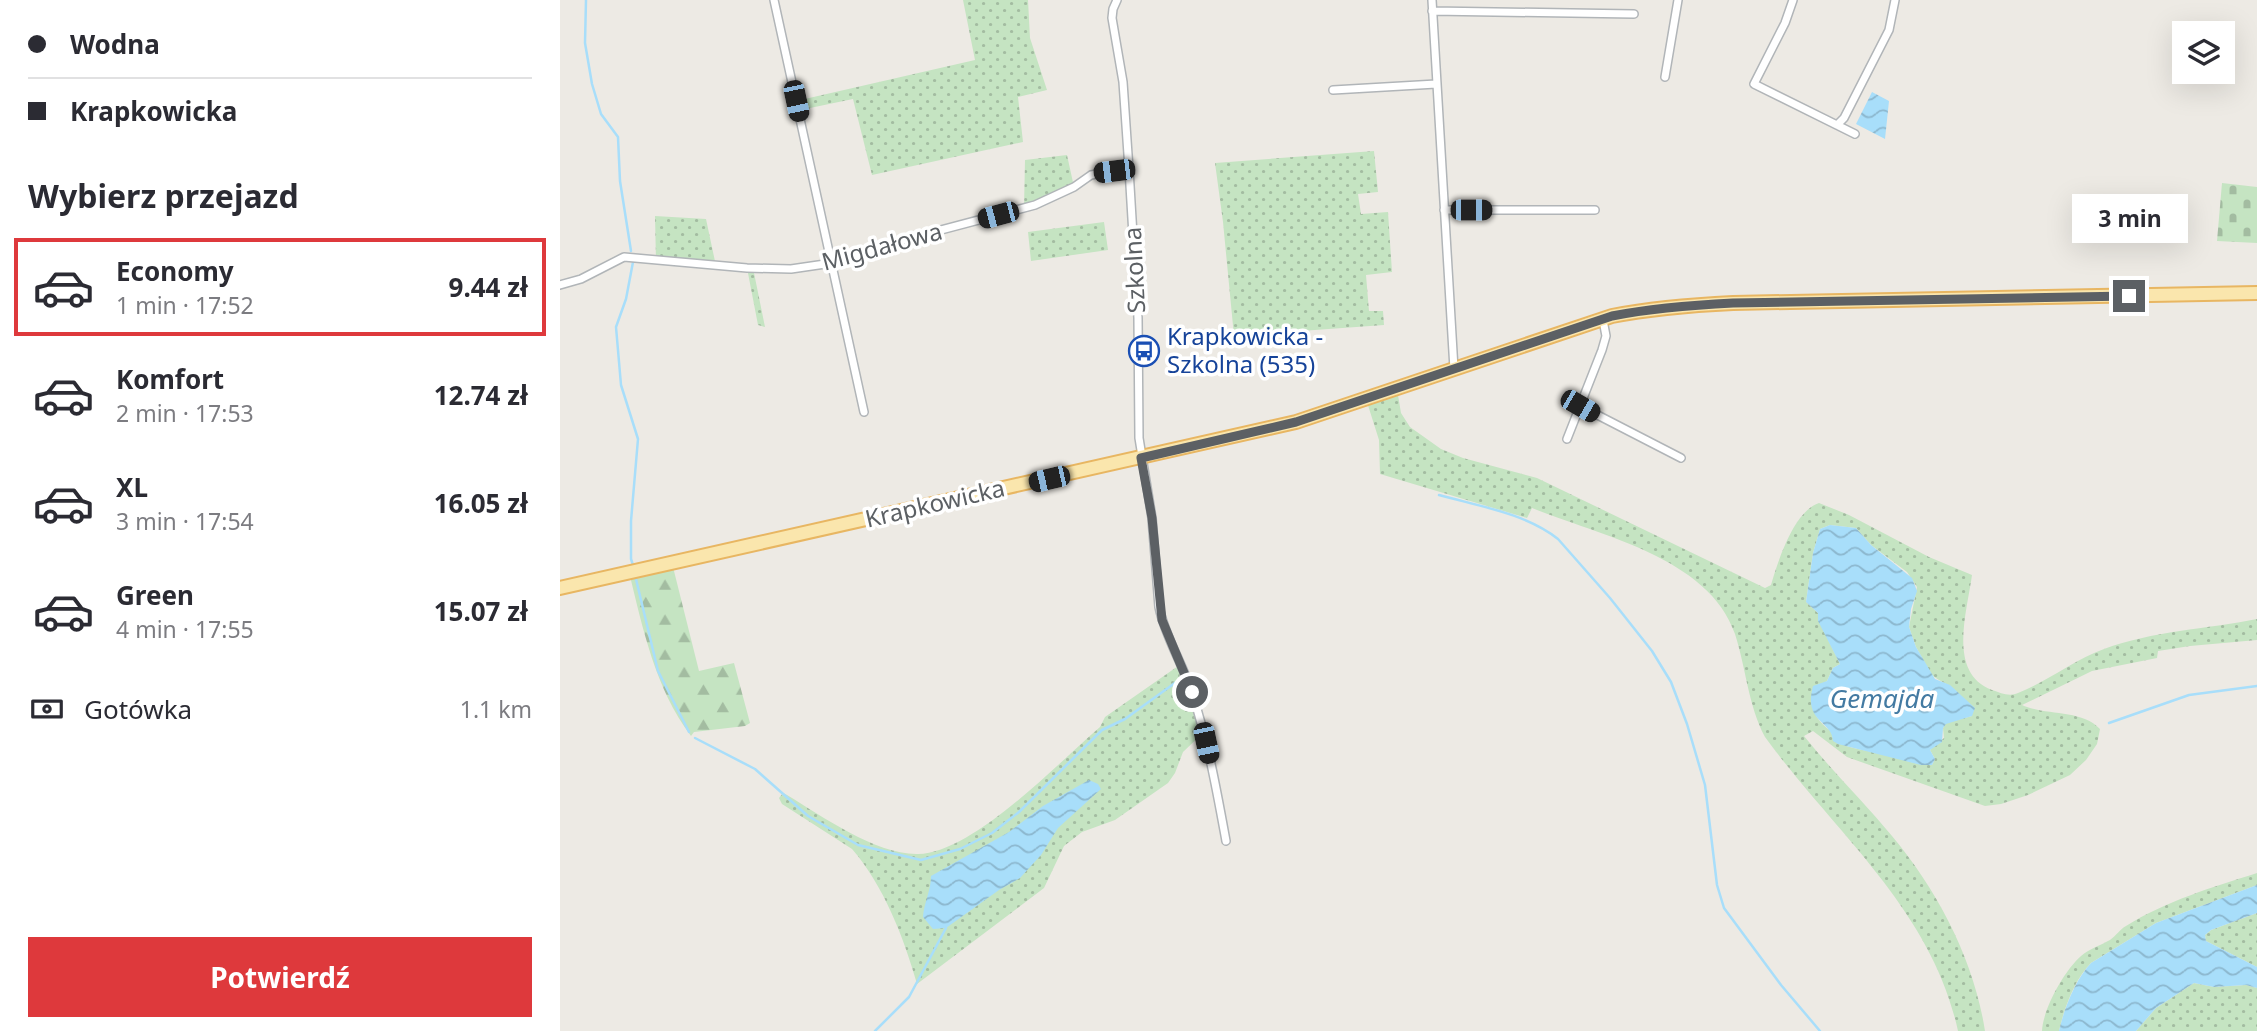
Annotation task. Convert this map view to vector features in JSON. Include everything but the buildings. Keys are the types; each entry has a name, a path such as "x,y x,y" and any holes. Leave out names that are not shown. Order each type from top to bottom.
{"main road":[{"name":"Krapkowicka","path":"560,588 1296,422 1603,320 1655,308 1733,303 2257,293"}],"street":[{"path":"774,0 864,412"},
{"name":"Szkolna","path":"1117,0 1112,18 1124,82 1138,318 1141,458 1152,518 1162,620 1192,692 1206,743 1226,841"},
{"path":"1432,0 1454,370"},
{"path":"1665,77 1678,0"},
{"path":"1793,0 1785,23 1754,84 1855,134"},
{"path":"1837,125 1844,118 1889,30 1895,0"},
{"path":"1432,11 1634,14"},
{"path":"1333,90 1436,84"},
{"name":"Migdałowa","path":"560,285 581,279 624,257 747,268 791,269 832,263 873,248 1035,205 1074,187 1091,175 1129,169"},
{"path":"1444,210 1595,211"},
{"path":"1567,439 1606,336 1603,320"},
{"path":"1580,406 1681,458"}],"green space":[{"path":"963,0 1028,0 1030,38 1047,90 1018,97 1023,142 872,175 853,99 810,108 801,122 796,101 975,60"},
{"path":"1374,151 1378,192 1358,194 1361,214 1388,212 1392,272 1366,275 1369,311 1383,311 1384,325 1234,336 1215,163"},
{"path":"1067,155 1074,187 1024,208 1025,160"},
{"path":"2222,183 2257,187 2257,243 2217,241"},
{"path":"655,216 706,219 716,266 656,261"},
{"path":"1104,222 1108,250 1031,261 1028,232"},
{"path":"747,268 753,268 765,327 758,325"},
{"path":"1397,389 1401,413 1410,427 1441,449 1463,458 1537,478 1765,588 1771,585 1788,538 1810,508 1819,503 1849,515 1929,557 1972,575 1964,623 1965,656 1969,670 1978,682 2002,693 2018,693 2104,649 2141,638 2257,619 2257,640 2158,651 2157,658 2092,671 2022,705 2083,718 2100,729 2097,744 2086,760 2070,775 2028,795 2001,804 1985,806 1847,757 1813,731 1804,736 1909,857 1939,903 1972,978 1985,1031 1958,1031 1945,988 1927,948 1904,910 1765,737 1751,699 1735,634 1722,608 1702,586 1677,567 1648,552 1532,508 1527,518 1380,474 1379,440 1366,399","holes":["1830,525 1856,528 1871,545 1907,572 1917,587 1909,627 1916,647 1931,674 1959,694 1972,716 1946,723 1943,728 1944,738 1930,750 1935,759 1932,765 1913,763 1840,744 1834,741 1831,731 1818,719 1813,709 1812,692 1827,681 1833,668 1840,664 1819,621 1818,613 1806,602 1813,553 1820,529"]},
{"path":"672,563 699,671 734,663 750,723 745,726 694,732 691,736 659,678 629,572"},
{"path":"1181,664 1203,733 1183,752 1168,783 1115,820 1082,832 1064,846 1044,888 917,984 892,913 874,879 852,849 782,804 779,798 783,793 850,833 885,848 918,854 940,850 964,839 1014,804 1100,727 1105,717"},
{"path":"2257,873 2257,885 2156,923 2091,963 2071,995 2059,1031 2042,1031 2055,991 2074,963 2084,954 2157,909"},
{"path":"2257,913 2257,967 2206,941 2205,935 2211,930"},
{"path":"2194,983 2214,987 2246,985 2257,988 2257,1031 2136,1031 2156,1008"}],"water":[{"path":"1872,92 1889,101 1885,139 1856,124"},
{"name":"Gemajda","path":"1830,525 1856,528 1871,545 1912,578 1917,591 1909,627 1916,647 1935,679 1950,685 1975,708 1972,716 1946,724 1942,742 1930,750 1935,759 1932,765 1921,765 1838,744 1833,741 1812,707 1813,686 1827,681 1833,668 1840,664 1818,621 1818,613 1806,602 1813,553 1820,529"},
{"path":"1089,780 1098,784 1101,789 1058,828 1041,855 1020,878 946,928 933,929 923,917 931,876 1009,832 1043,806"},
{"path":"2257,885 2257,913 2211,930 2205,935 2206,941 2257,967 2257,988 2246,985 2214,987 2194,983 2156,1008 2136,1031 2059,1031 2071,995 2091,963 2156,923"}],"waterway":[{"path":"586,0 585,43 592,84 601,114 618,137 620,181 631,251"},
{"path":"633,262 626,299 616,327 621,385 638,439 631,521 631,559 634,568"},
{"path":"1439,495 1516,517 1558,539 1652,651 1671,682 1705,785 1717,885 1724,908 1781,985 1820,1031"},
{"path":"635,575 658,671 689,732"},
{"path":"695,738 755,769 808,816 858,845 921,860 960,849 992,833 1019,812 1102,730 1125,719 1179,680"},
{"path":"2109,723 2189,695 2257,686"},
{"path":"875,1031 909,997 946,928"}],"place":[{"name":"Krapkowicka - Szkolna (535)","path":"1144,351"}],"route":[{"path":"1192,692 1159,607 1152,518 1141,458 1296,422 1612,316 1637,311 1733,303 2129,296"}]}
